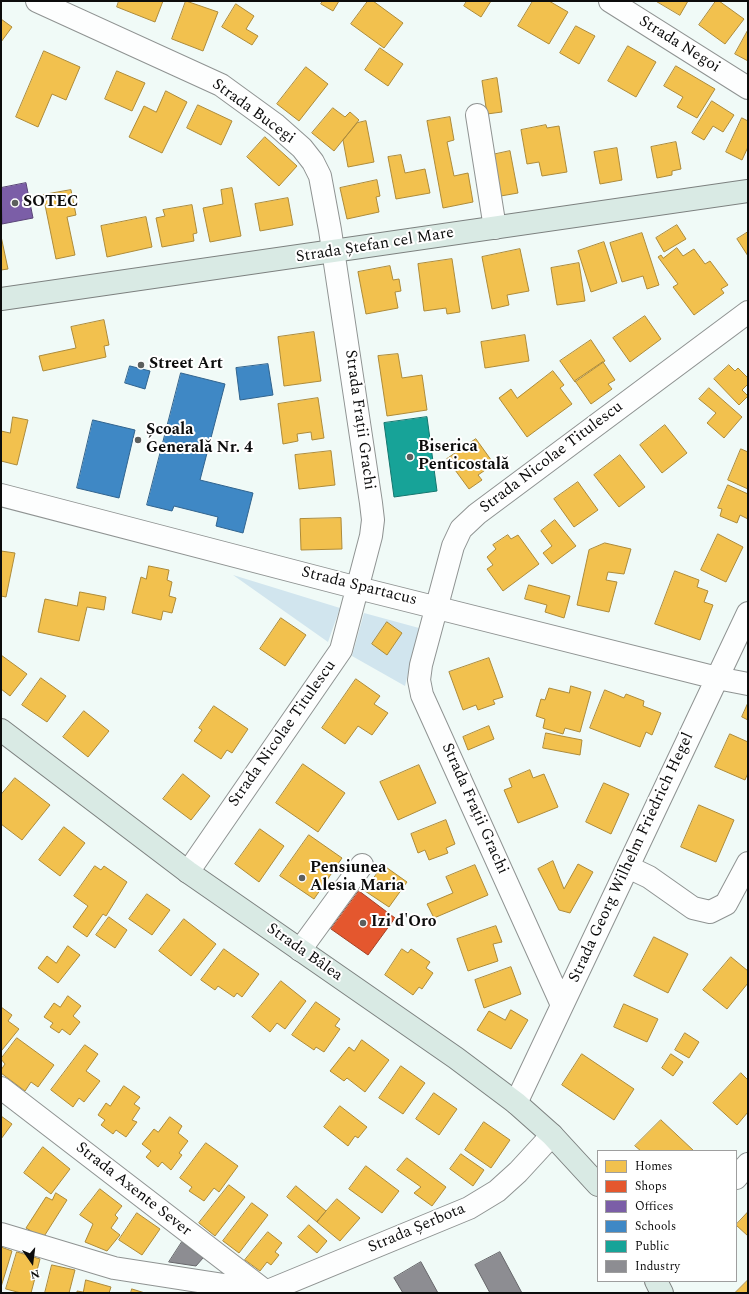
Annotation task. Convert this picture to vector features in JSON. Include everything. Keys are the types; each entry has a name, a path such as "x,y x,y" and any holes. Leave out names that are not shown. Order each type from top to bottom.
{"main road":[{"name":"Strada Ștefan cel Mare","path":"1,299 748,191"},
{"name":"Strada Bâlea","path":"1,730 188,872 456,1058 516,1103 552,1135 597,1184"},
{"path":"656,1282 662,1293"}],"street":[{"name":"Strada Bucegi","path":"37,1 221,85 276,125 302,148 313,162 320,176 333,251"},
{"name":"Strada Negoi","path":"610,1 748,88"},
{"path":"476,115 495,228"},
{"name":"Strada Frații Grachi","path":"333,251 373,520 371,536 358,588"},
{"name":"Strada Nicolae Titulescu","path":"437,607 453,546 461,529 477,514 748,312"},
{"name":"Strada Spartacus","path":"1,495 358,588 717,678 748,684"},
{"name":"Strada Nicolae Titulescu","path":"188,872 341,650 358,588"},
{"name":"Strada Frații Grachi","path":"437,607 421,665 419,680 422,695 562,1005"},
{"name":"Strada Georg Wilhelm Friedrich Hegel","path":"516,1103 748,613"},
{"path":"628,867 649,877 693,908 710,912 726,904 748,863"},
{"path":"300,950 362,865"},
{"name":"Strada Axente Sever","path":"1,1088 264,1292"},
{"name":"Strada Șerbota","path":"264,1292 469,1208 497,1191 518,1172 552,1135"},
{"path":"737,1177 748,1164"},
{"path":"1,1234 114,1268 264,1292"}],"shaded area":[{"path":"233,575 340,608 328,642"},
{"path":"364,613 419,628 405,686 352,656"}],"building: Homes":[{"path":"119,1 163,1 155,22 117,7"},
{"path":"186,1 218,12 203,51 172,39"},
{"path":"323,1 339,1 333,11 321,4"},
{"path":"368,1 373,1 403,23 384,48 351,24"},
{"path":"467,1 491,1 481,17 464,6"},
{"path":"533,1 549,1 568,12 549,44 518,26"},
{"path":"656,1 688,1 680,15"},
{"path":"716,1 719,1 744,19 725,44 699,25"},
{"path":"236,4 254,16 246,29 258,36 252,45 222,27"},
{"path":"1,19 12,27 1,42"},
{"path":"576,26 595,36 579,64 560,53"},
{"path":"748,30 748,61 735,54"},
{"path":"628,46 656,62 636,97 608,81"},
{"path":"380,48 403,64 388,86 365,70"},
{"path":"44,51 80,67 66,100 52,94 38,127 16,117"},
{"path":"676,66 715,89 697,118 677,107 683,97 664,86"},
{"path":"306,67 328,84 299,121 277,104"},
{"path":"117,71 145,83 132,111 105,99"},
{"path":"497,78 502,112 487,114 482,81"},
{"path":"166,91 187,102 162,153 129,137 144,106 156,112"},
{"path":"712,101 734,115 723,132 713,126 704,140 692,133"},
{"path":"198,105 232,121 221,145 187,128"},
{"path":"333,108 345,117 350,112 359,120 334,151 312,133"},
{"path":"450,117 454,140 447,142 454,176 468,173 473,202 443,208 427,121"},
{"path":"742,118 748,121 748,147 742,160 726,152"},
{"path":"366,121 374,162 348,167 343,140 357,123"},
{"path":"546,125 547,128 559,126 567,172 542,176 539,162 527,164 521,130"},
{"path":"265,137 297,166 279,186 247,157"},
{"path":"676,142 681,169 672,171 672,175 657,178 651,147"},
{"path":"617,148 622,180 600,184 594,152"},
{"path":"510,151 518,193 495,197 487,156"},
{"path":"401,155 405,173 425,169 430,193 396,199 388,157"},
{"path":"377,180 380,196 376,197 379,212 347,219 340,188"},
{"path":"232,188 241,236 210,242 203,208 223,204 221,190"},
{"path":"71,190 76,215 67,217 75,255 56,259 43,195"},
{"path":"288,198 293,225 260,231 255,204"},
{"path":"192,205 197,233 193,234 194,241 162,247 156,218 165,216 163,210"},
{"path":"146,217 152,247 107,257 101,226"},
{"path":"677,225 686,239 664,252 656,238"},
{"path":"748,232 748,256 737,239"},
{"path":"642,233 659,285 647,289 643,276 622,282 610,243"},
{"path":"1,236 8,269 1,270"},
{"path":"604,242 617,283 591,292 578,251"},
{"path":"677,248 683,256 694,249 705,264 710,261 728,285 721,289 724,293 694,315 673,287 678,284 658,257 661,255 663,258"},
{"path":"520,249 529,291 507,295 509,305 492,309 482,257"},
{"path":"452,259 460,312 447,314 446,308 424,311 418,264"},
{"path":"579,263 585,301 557,305 551,268"},
{"path":"390,266 393,280 399,279 401,291 395,292 398,308 366,314 358,272"},
{"path":"645,316 661,339 630,362 613,338"},
{"path":"104,320 109,345 104,346 106,357 43,371 39,356 76,348 71,327"},
{"path":"314,332 321,381 284,386 278,337"},
{"path":"525,335 529,361 485,368 481,342"},
{"path":"591,340 605,361 575,382 560,361"},
{"path":"398,354 402,378 422,375 427,410 387,416 378,356"},
{"path":"603,362 615,380 608,384 612,389 591,404 575,381"},
{"path":"729,365 735,371 738,368 748,378 748,384 742,390 748,396 739,405 714,379"},
{"path":"553,371 564,385 560,388 572,404 527,437 499,398 511,389 517,398"},
{"path":"709,388 742,417 724,438 707,423 716,413 699,399"},
{"path":"318,398 324,438 312,440 311,432 297,434 298,441 283,444 278,404"},
{"path":"13,417 28,420 17,465 1,461 1,431 10,433"},
{"path":"665,425 687,453 662,473 640,445"},
{"path":"476,439 494,464 478,475 482,480 469,489 447,459"},
{"path":"741,449 748,452 748,489 728,480"},
{"path":"331,451 335,485 299,489 295,455"},
{"path":"620,455 645,487 619,507 594,475"},
{"path":"578,482 598,510 574,527 554,499"},
{"path":"728,485 748,494 748,519 740,515 737,523 720,516 722,509 718,508"},
{"path":"341,518 342,549 301,550 300,519"},
{"path":"555,520 576,546 552,564 543,553 552,546 541,531"},
{"path":"718,534 743,547 726,582 701,570"},
{"path":"508,535 511,539 518,535 539,564 503,591 487,569 493,565 487,557 496,549 493,545"},
{"path":"605,543 631,549 624,574 608,572 606,580 617,582 609,612 577,605 589,550"},
{"path":"1,551 15,553 6,597 1,596"},
{"path":"149,566 169,570 167,580 172,582 169,596 176,598 172,613 163,611 161,620 132,613 141,577 146,579"},
{"path":"675,571 699,580 697,587 708,591 704,602 713,605 700,640 655,624"},
{"path":"529,585 570,596 564,618 545,612 547,605 525,599"},
{"path":"80,592 106,597 104,610 87,607 79,641 38,632 45,599 77,606"},
{"path":"281,618 306,635 285,666 260,649"},
{"path":"387,622 402,633 387,655 372,644"},
{"path":"1,655 27,674 10,696 1,689"},
{"path":"489,658 503,697 493,700 495,704 478,710 476,705 463,710 449,672"},
{"path":"41,678 66,696 47,722 22,705"},
{"path":"356,679 380,696 374,704 388,713 372,735 358,726 345,744 322,728"},
{"path":"571,686 591,692 580,732 565,728 563,734 543,728 545,719 536,716 541,699 545,700 549,688 569,693"},
{"path":"605,690 624,698 626,694 644,701 643,706 661,713 652,735 646,732 640,747 590,728"},
{"path":"748,703 748,720 742,717"},
{"path":"214,706 248,729 232,753 227,750 221,759 194,741 202,730 199,728"},
{"path":"84,711 109,731 88,757 63,737"},
{"path":"489,726 494,739 468,750 463,737"},
{"path":"546,733 582,740 580,755 543,748"},
{"path":"730,734 748,742 748,773 745,780 715,767"},
{"path":"303,764 345,793 318,832 276,803"},
{"path":"419,765 436,803 398,820 380,782"},
{"path":"530,770 533,778 544,774 558,807 518,823 504,790 512,787 509,779"},
{"path":"183,774 210,796 191,820 163,799"},
{"path":"15,778 50,805 22,840 1,824 1,795"},
{"path":"604,783 629,794 611,834 586,822"},
{"path":"699,805 734,820 716,862 681,847"},
{"path":"446,820 455,844 446,848 448,853 429,860 425,850 418,853 411,834"},
{"path":"64,827 85,843 60,876 39,860"},
{"path":"260,829 284,846 259,882 235,864"},
{"path":"309,835 342,858 314,899 280,876"},
{"path":"553,861 564,889 578,864 593,872 570,913 559,910 538,869"},
{"path":"383,865 407,882 389,907 365,891"},
{"path":"475,865 488,895 434,918 427,904 453,893 446,877"},
{"path":"95,866 101,870 104,866 127,882 106,916 103,914 87,937 73,927 88,906 74,896"},
{"path":"147,894 170,910 152,935 129,919"},
{"path":"109,917 127,930 115,948 96,935"},
{"path":"184,919 216,944 191,976 159,951"},
{"path":"496,926 502,942 493,944 498,961 468,971 457,939"},
{"path":"654,937 688,954 668,993 634,976"},
{"path":"68,946 80,955 58,983 38,968 47,956 56,963"},
{"path":"224,949 259,974 242,997 237,993 234,997 218,986 215,990 201,980"},
{"path":"402,949 408,953 411,949 430,962 426,968 433,973 422,989 419,987 413,995 385,975"},
{"path":"731,957 748,971 748,983 727,1009 703,990"},
{"path":"511,967 521,994 484,1008 475,980"},
{"path":"281,981 306,1001 285,1029 277,1023 270,1032 252,1017"},
{"path":"68,996 81,1006 73,1016 80,1022 70,1035 62,1029 59,1033 50,1027 53,1023 44,1017 54,1003 60,1007"},
{"path":"316,1002 340,1019 335,1026 340,1029 324,1052 316,1047 314,1050 292,1035"},
{"path":"624,1004 658,1019 647,1042 614,1027"},
{"path":"1,1007 12,1015 8,1021 19,1029 2,1050"},
{"path":"511,1010 528,1020 511,1049 477,1030 489,1011 505,1020"},
{"path":"685,1033 699,1042 689,1058 675,1050"},
{"path":"17,1038 54,1065 38,1087 31,1082 25,1091 1,1073 1,1070 5,1064 1,1059"},
{"path":"362,1040 389,1060 365,1092 347,1078 344,1081 330,1071 349,1047 354,1051"},
{"path":"85,1045 98,1054 86,1071 100,1081 84,1102 79,1098 73,1107 51,1090"},
{"path":"582,1054 634,1089 614,1120 562,1085"},
{"path":"671,1054 683,1062 673,1076 662,1068"},
{"path":"401,1066 425,1083 403,1114 379,1098"},
{"path":"741,1073 748,1080 748,1112 737,1125 713,1103"},
{"path":"124,1086 140,1097 134,1104 140,1108 132,1120 137,1122 126,1137 116,1130 113,1134 101,1125 105,1120 98,1115 106,1103 110,1106"},
{"path":"434,1093 457,1109 439,1135 416,1119"},
{"path":"340,1106 367,1127 358,1138 355,1136 348,1146 324,1127"},
{"path":"1,1116 12,1124 1,1139"},
{"path":"170,1117 182,1126 178,1133 188,1141 179,1153 182,1155 171,1170 162,1162 158,1167 146,1157 151,1151 142,1144 154,1129 158,1132"},
{"path":"661,1120 693,1150 640,1150 635,1146"},
{"path":"484,1122 510,1140 491,1168 465,1150"},
{"path":"206,1143 238,1166 219,1192 214,1188 204,1201 189,1191 192,1187 180,1178"},
{"path":"43,1147 70,1169 51,1194 24,1173"},
{"path":"461,1154 484,1170 473,1186 450,1169"},
{"path":"407,1158 446,1187 432,1206 414,1193 421,1187 397,1170"},
{"path":"366,1166 399,1191 382,1213 349,1189"},
{"path":"229,1185 245,1197 215,1236 199,1223"},
{"path":"296,1186 326,1211 317,1222 287,1197"},
{"path":"100,1189 122,1206 115,1215 118,1218 111,1228 120,1235 107,1251 85,1242 93,1224 80,1215"},
{"path":"56,1193 67,1200 43,1238 26,1228 46,1197 52,1200"},
{"path":"337,1199 360,1218 340,1241 317,1222"},
{"path":"252,1203 268,1215 239,1253 223,1241"},
{"path":"748,1212 748,1236 737,1226 737,1224"},
{"path":"137,1213 160,1229 142,1255 119,1240"},
{"path":"309,1225 327,1241 317,1253 298,1237"},
{"path":"268,1232 282,1243 275,1252 279,1255 271,1265 267,1262 260,1271 245,1260"},
{"path":"1,1247 12,1251 1,1287"},
{"path":"17,1252 40,1259 31,1293 21,1293 6,1289"},
{"path":"52,1265 75,1270 69,1293 45,1293"},
{"path":"86,1280 111,1287 109,1293 77,1293 77,1291 83,1292"},
{"path":"748,1280 748,1293 735,1293"},
{"path":"132,1289 145,1293 131,1293"}],"building: Shops":[{"name":"Izi d'Oro","path":"359,891 395,918 368,955 331,929"}],"building: Offices":[{"name":"SOTEC","path":"26,183 33,218 2,224 1,188"}],"building: Schools":[{"path":"268,364 273,395 240,400 236,368"},
{"path":"130,366 150,371 145,389 125,383"},
{"path":"181,373 225,384 200,480 253,493 243,533 216,526 218,517 174,506 172,511 147,505"},
{"path":"93,420 135,430 119,498 77,488"}],"building: Public":[{"name":"Biserica Penticostală","path":"427,417 437,491 394,497 384,423"}],"building: Industry":[{"path":"182,1242 203,1258 196,1266 169,1262"},
{"path":"500,1252 522,1293 490,1293 475,1265"},
{"path":"421,1262 438,1293 403,1293 394,1278"}],"place":[{"name":"SOTEC","path":"15,203"},
{"name":"Street Art","path":"141,365"},
{"name":"Școala Generală Nr. 4","path":"138,440"},
{"name":"Biserica Penticostală","path":"410,457"},
{"name":"Pensiunea Alesia Maria","path":"302,878"},
{"name":"Izi d'Oro","path":"363,923"}]}
